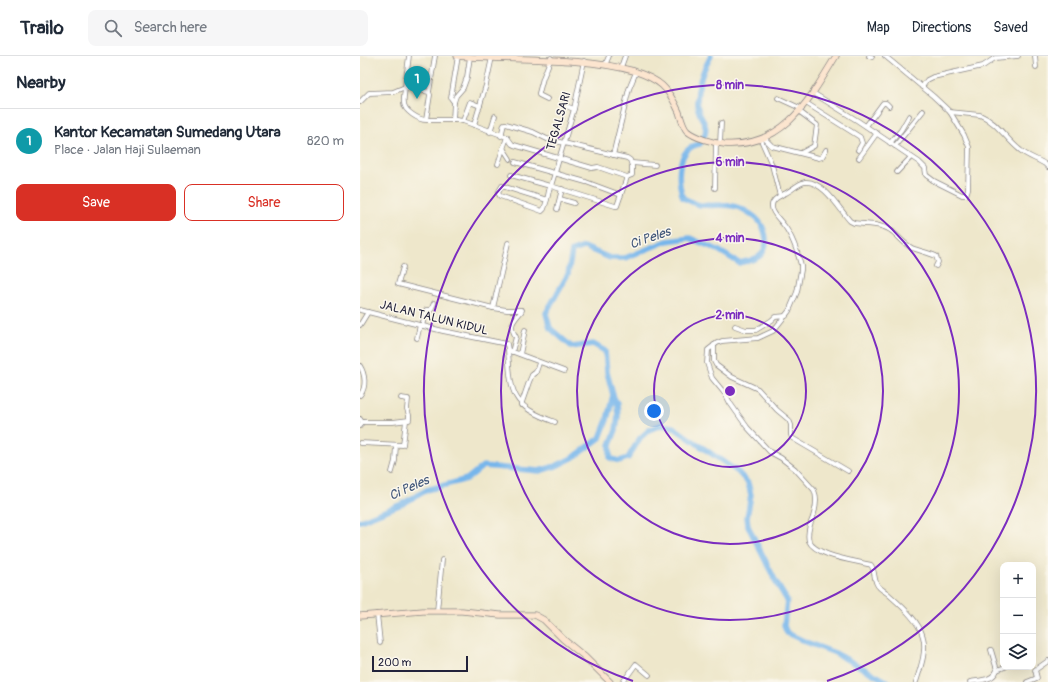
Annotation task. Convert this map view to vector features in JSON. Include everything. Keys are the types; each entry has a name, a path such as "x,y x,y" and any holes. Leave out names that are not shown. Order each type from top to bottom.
{"main road":[{"path":"458,56 531,57 584,60 621,67 661,83 672,97 686,130 696,136 716,143 740,144 762,139 779,129 801,110 836,56"},
{"path":"360,616 437,610 500,615 535,615 544,620 610,682"}],"street":[{"path":"409,56 404,103 405,107 421,120 463,121 507,137 514,145 592,168 598,167 627,178"},
{"path":"426,120 435,56"},
{"path":"454,102 451,98 458,56"},
{"path":"606,63 610,56"},
{"path":"621,67 625,56"},
{"path":"813,93 911,156 925,168 926,175 934,181 962,195 967,194 968,145 964,135 950,112 885,56"},
{"path":"922,87 927,80 933,77 984,66 995,58 1018,56"},
{"path":"1035,56 1036,67"},
{"path":"453,120 454,102 456,96 463,88 467,77 470,57"},
{"path":"474,125 486,85 491,57"},
{"path":"547,99 539,96 539,93 542,78 551,58"},
{"name":"TEGALSARI","path":"547,200 574,110 584,60"},
{"path":"613,155 629,88 636,72"},
{"path":"360,102 368,93 393,92 405,87 429,92"},
{"path":"778,98 801,110 818,125 814,146 802,153"},
{"path":"463,121 470,102 480,106"},
{"path":"806,103 860,137 862,143 858,150"},
{"path":"866,126 883,103 886,103 889,106"},
{"path":"563,105 574,110"},
{"path":"895,146 922,111"},
{"path":"950,112 980,115 984,117 999,128 1021,151 1048,167"},
{"path":"490,132 495,116"},
{"path":"890,142 909,116"},
{"path":"715,188 716,143 721,123"},
{"path":"501,136 505,124 533,132 547,139 627,158 632,163 655,165"},
{"path":"859,158 877,133"},
{"path":"498,164 507,137"},
{"path":"762,139 772,146 819,158 822,157 826,150"},
{"path":"762,139 772,165 780,196"},
{"path":"503,148 510,159"},
{"path":"897,172 911,156"},
{"path":"515,162 620,194"},
{"path":"511,175 617,206 620,194 627,178 632,174 632,163"},
{"path":"916,682 924,645 924,638 911,615 879,587 876,582 874,569 871,565 830,556 819,551 810,543 809,534 816,506 816,494 814,490 795,469 781,458 770,452 753,435 730,404 726,395 712,378 707,363 708,350 714,345 722,341 758,338 773,331 786,316 797,292 801,270 798,255 789,232 772,209 773,203 780,196 805,182 817,184 829,195 850,221 854,223 871,224 887,228 912,248 936,256 938,262 936,266"},
{"path":"502,186 547,200 542,211 500,196 498,193 502,186"},
{"path":"557,209 562,190"},
{"path":"560,199 574,204"},
{"path":"493,308 508,243"},
{"path":"403,267 398,284 493,308 522,310 511,327 511,331 516,337 510,351 510,381 513,391 521,405 532,413 555,422"},
{"path":"424,290 426,284"},
{"path":"417,338 426,310 431,310 434,303"},
{"name":"JALAN TALUN KIDUL","path":"360,310 421,326 508,345 510,351"},
{"path":"360,325 368,312"},
{"path":"735,326 746,330 756,330 775,317 786,316"},
{"path":"520,354 525,330"},
{"path":"714,345 714,361 716,365 732,377 758,389 777,410 789,420 791,425 790,436 792,438 848,471"},
{"path":"510,351 564,371"},
{"path":"521,405 529,382 532,375 536,372 539,363"},
{"path":"360,366 363,371 364,378 364,390 360,395"},
{"path":"360,443 404,445 406,421 410,419 407,409 409,400 408,398 401,398"},
{"path":"360,426 361,420 406,421"},
{"path":"392,472 395,461 396,445"},
{"path":"437,610 442,560"},
{"path":"377,614 380,643"},
{"path":"991,650 997,670"},
{"path":"1027,682 1037,678 1036,670 1048,661"},
{"path":"623,682 636,664 650,675"},
{"path":"970,682 990,678 1000,669"}],"waterway":[{"name":"Ci Peles","path":"360,521 402,504 427,490 467,479 483,466 539,471 556,466 574,457 600,438 607,420 613,395 607,372 605,351 593,344 572,347 550,328 546,313 568,274 572,251 584,247 610,258 625,258 667,241 690,238 718,250 739,263 755,259 762,254 766,245 766,240 762,225 756,218 748,212 735,207 696,204 683,198 681,191 679,174 682,158 692,147 700,144 706,131 698,109 697,96 701,78 711,56"},
{"path":"613,395 617,404 618,416 616,430 610,445 610,458 619,461 628,458 640,438 649,430 661,425 673,427 738,472 748,483 751,495 747,517 748,526 777,584 787,600 784,626 787,633 835,653 888,682"}],"place":[{"name":"Kantor Kecamatan Sumedang Utara","path":"417,99"}]}
